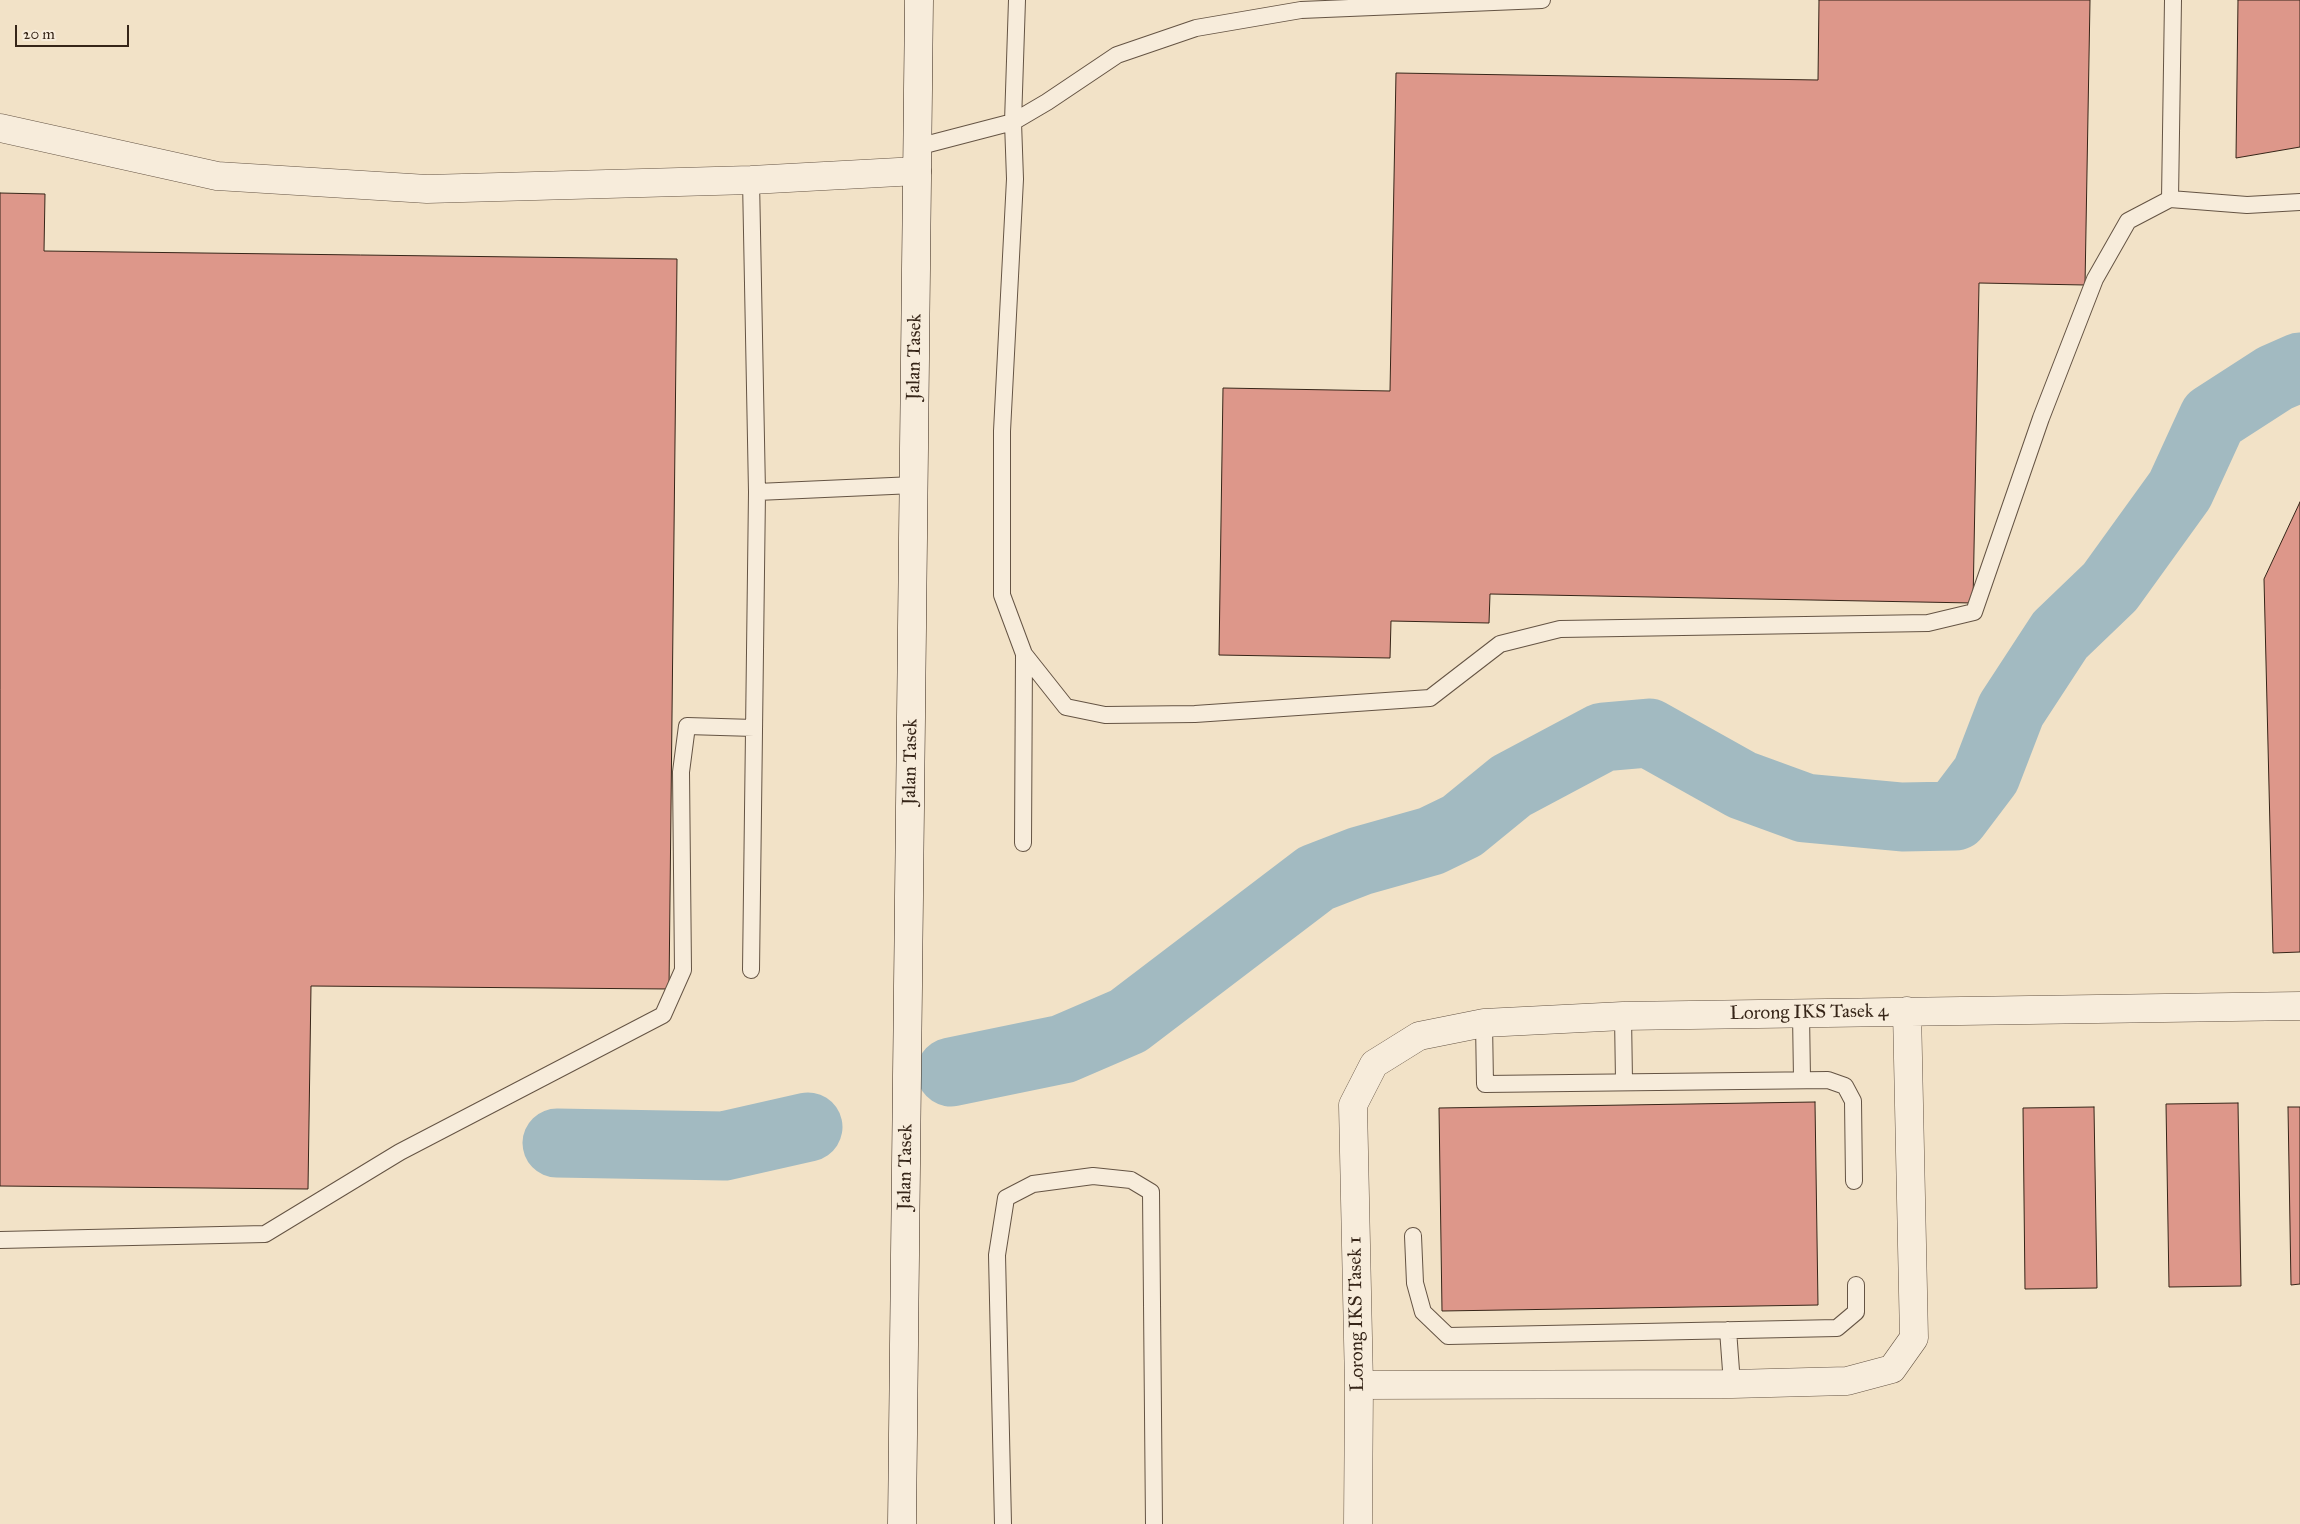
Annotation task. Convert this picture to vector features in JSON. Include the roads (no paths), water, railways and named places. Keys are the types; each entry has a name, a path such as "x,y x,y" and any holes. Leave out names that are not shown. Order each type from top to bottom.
{"street":[{"name":"Jalan Tasek","path":"902,1524 919,0"},
{"path":"0,128 217,176 427,188 751,180 917,159"},
{"name":"Lorong IKS Tasek 4","path":"1353,1105 1374,1064 1419,1036 1484,1023 1623,1016 2300,1006"},
{"path":"1359,1385 1732,1384 1847,1381 1892,1368 1914,1338 1907,1011"},
{"name":"Lorong IKS Tasek 1","path":"1353,1105 1359,1385 1358,1524"}],"lane":[{"path":"1017,0 1013,122 1015,179 1002,431 1002,595 1024,654 1066,707 1105,715 1195,714 1430,698 1500,644 1560,629 1928,623 1974,612 2041,418 2095,279 2128,221 2170,199 2247,205 2300,202"},
{"path":"917,159 1013,122 1047,102 1116,55 1196,28 1301,10 1542,0"},
{"path":"2170,199 2174,0"},
{"path":"751,180 757,492 751,970"},
{"path":"757,492 914,485"},
{"path":"1023,843 1024,654"},
{"path":"0,1240 265,1234 400,1152 663,1016 683,970 680,772 687,726 754,728"},
{"path":"1801,1014 1802,1080"},
{"path":"1623,1016 1624,1081"},
{"path":"1484,1023 1485,1084 1828,1080 1845,1086 1852,1101 1854,1181"},
{"path":"1003,1524 997,1255 1006,1198 1033,1184 1093,1176 1130,1180 1151,1192 1154,1524"},
{"path":"1413,1236 1415,1283 1424,1312 1448,1336 1837,1328 1856,1312 1856,1285"},
{"path":"1728,1330 1732,1384"}],"waterway":[{"path":"951,1072 1063,1049 1128,1021 1316,878 1360,861 1431,841 1462,826 1511,786 1603,737 1649,733 1742,785 1805,808 1902,817 1955,816 1986,775 2011,710 2060,635 2110,587 2180,490 2213,418 2275,378 2300,367"},
{"path":"557,1143 724,1146 808,1127"}]}
